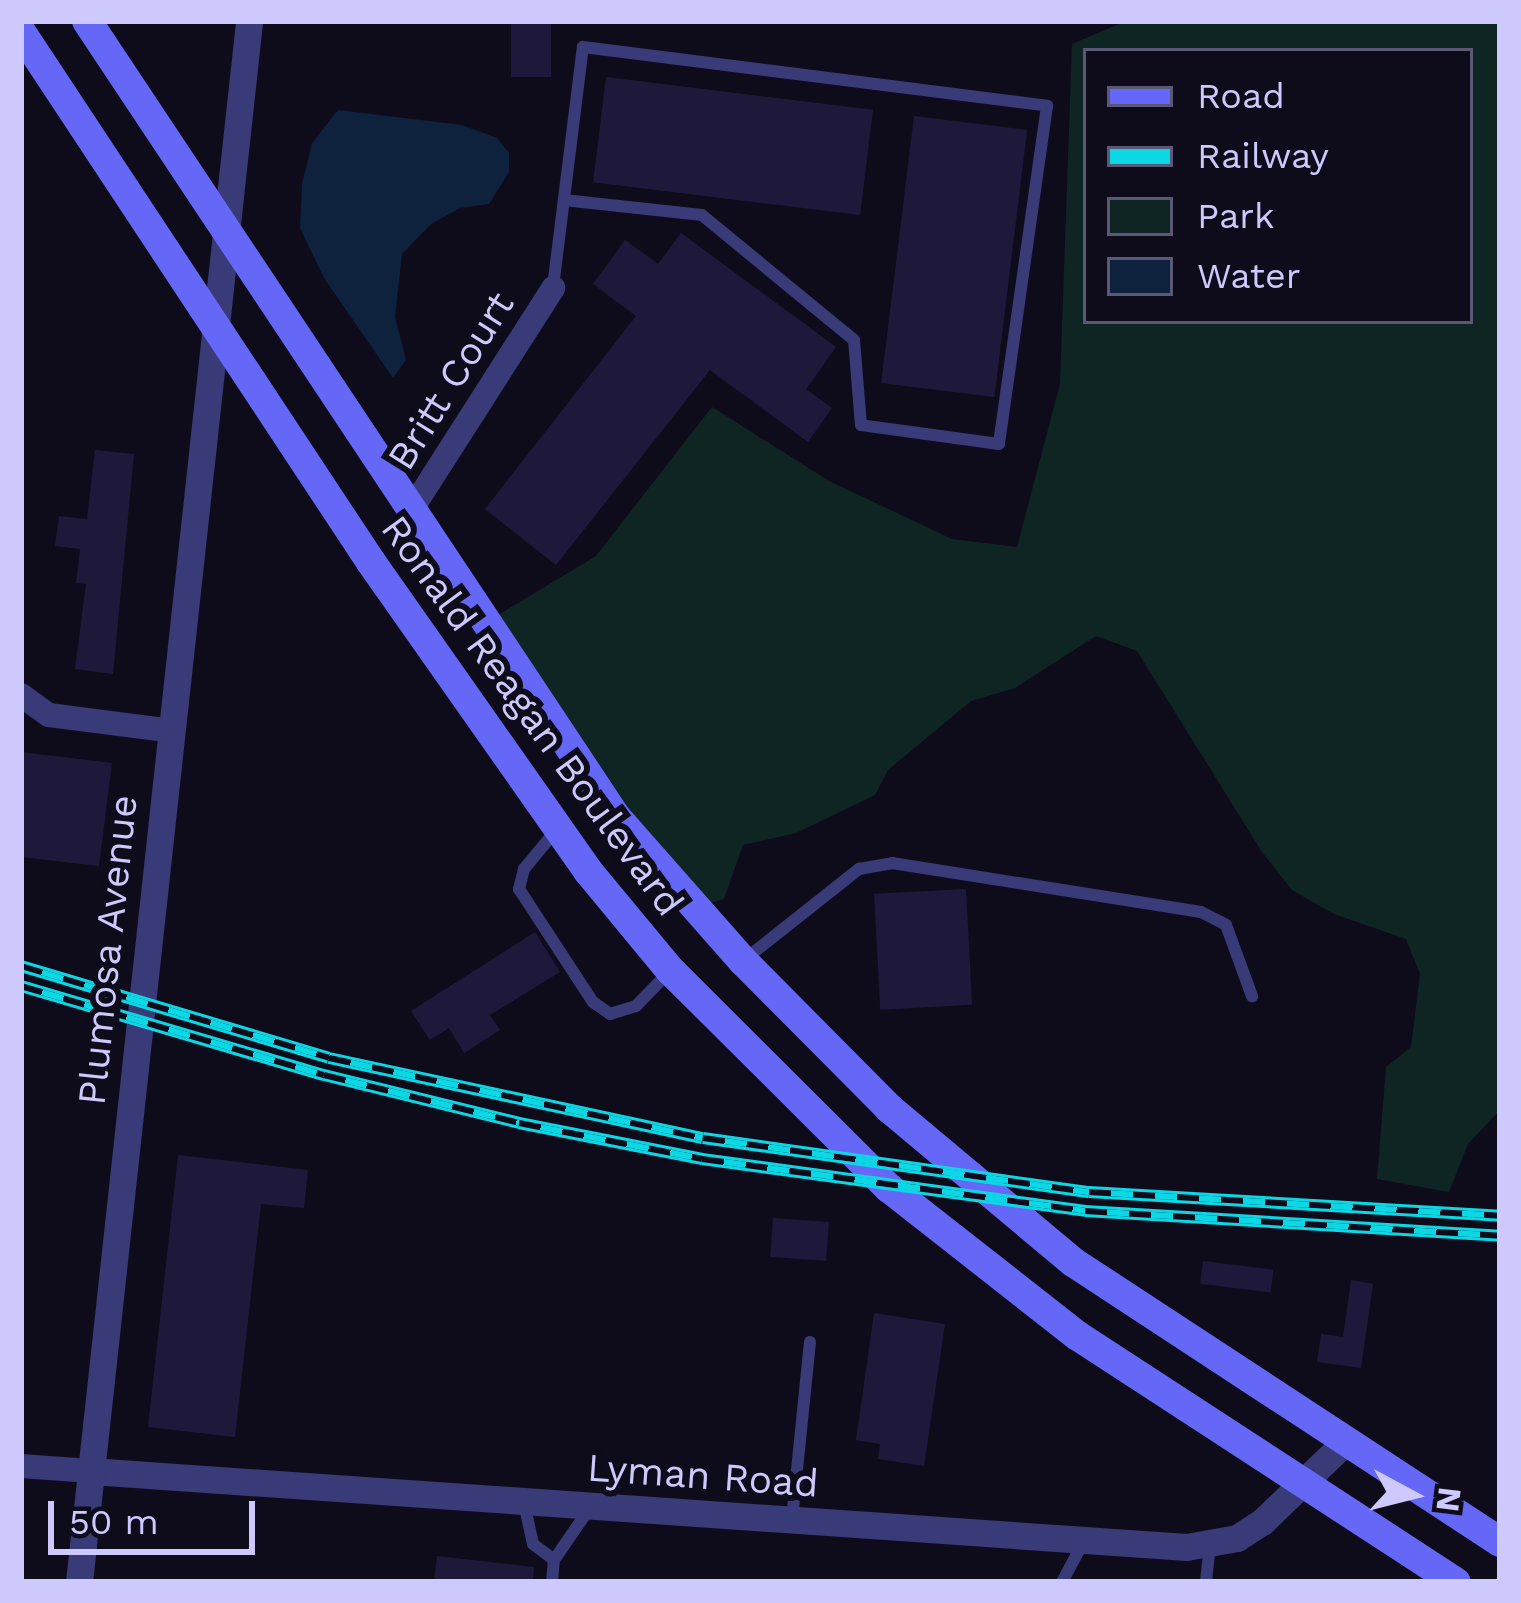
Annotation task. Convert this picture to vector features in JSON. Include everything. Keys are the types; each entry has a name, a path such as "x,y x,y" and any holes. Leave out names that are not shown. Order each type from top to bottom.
{"main road":[{"name":"Ronald Reagan Boulevard","path":"87,21 616,817 743,961 828,1051 969,1179 1073,1262 1343,1444 1500,1542"},
{"name":"Ronald Reagan Boulevard","path":"21,32 213,326 558,828 670,970 889,1188 1078,1336 1456,1582"}],"street":[{"name":"Plumosa Avenue","path":"79,1582 249,21"},
{"name":"Britt Court","path":"410,512 553,288"},
{"path":"21,695 49,715 172,731"},
{"name":"Lyman Road","path":"21,1466 1186,1547 1237,1538 1343,1444"}],"lane":[{"path":"553,288 583,47 1046,106 999,444 861,424 854,340 702,215 564,200"},
{"path":"558,828 524,869 519,889 592,1002 610,1014 636,1006 670,970"},
{"path":"743,961 859,869 892,863 1202,912 1226,926 1252,996"},
{"path":"792,1521 810,1342"},
{"path":"524,1503 533,1544 554,1560"},
{"path":"552,1582 554,1560 589,1508"},
{"path":"1062,1582 1084,1540"},
{"path":"1206,1582 1210,1543"}],"green space":[{"path":"1126,21 1500,24 1500,1110 1468,1144 1449,1192 1377,1179 1386,1067 1411,1047 1420,974 1406,939 1334,914 1292,890 1262,852 1137,651 1096,636 1015,688 971,701 888,770 875,795 796,833 743,845 724,899 710,903 629,809 498,615 596,556 712,407 829,481 952,539 1017,547 1060,384 1072,44"}],"water":[{"path":"338,110 462,125 497,138 509,153 509,172 489,204 460,208 431,224 402,254 395,317 406,360 393,378 324,278 300,228 302,184 312,143"}],"building":[{"path":"511,21 551,21 551,77 511,77"},
{"path":"606,77 873,110 860,215 593,182"},
{"path":"914,116 1027,130 994,397 881,383"},
{"path":"681,233 836,347 806,389 832,408 808,442 710,370 556,565 485,509 636,316 593,284 625,240 658,264"},
{"path":"95,450 134,454 113,674 75,669 86,584 76,583 80,549 55,546 59,516 87,519"},
{"path":"21,752 112,763 99,866 21,857"},
{"path":"966,889 972,1005 880,1010 874,894"},
{"path":"535,932 560,972 490,1015 500,1030 464,1053 449,1028 430,1040 411,1011"},
{"path":"178,1155 308,1170 304,1208 261,1204 235,1437 148,1427"},
{"path":"773,1218 829,1222 826,1261 770,1257"},
{"path":"1203,1261 1273,1270 1271,1292 1200,1284"},
{"path":"1351,1280 1373,1284 1361,1368 1317,1362 1321,1334 1343,1337"},
{"path":"874,1313 945,1324 924,1466 878,1459 880,1444 856,1440"},
{"path":"437,1556 534,1567 533,1582 434,1582"}],"railway":[{"path":"21,966 329,1058 703,1138 1089,1192 1500,1216"},
{"path":"21,986 324,1075 519,1123 702,1159 1085,1211 1500,1236"}]}
